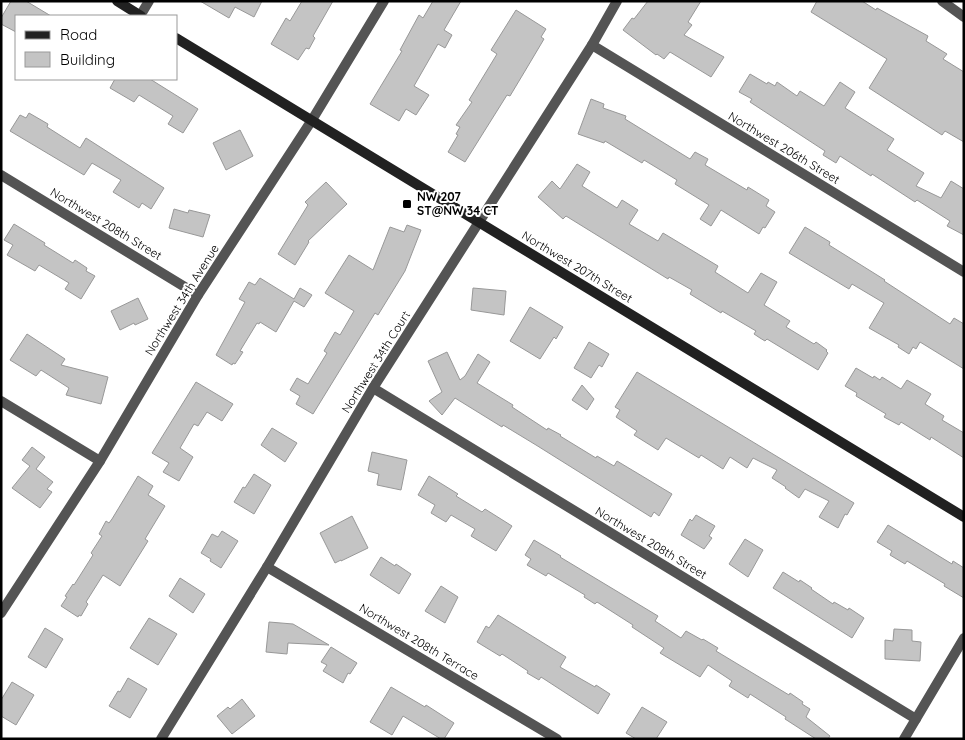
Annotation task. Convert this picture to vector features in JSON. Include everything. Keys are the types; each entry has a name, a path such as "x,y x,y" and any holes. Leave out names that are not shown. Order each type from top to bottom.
{"street":[{"path":"116,1 139,15"},
{"path":"142,15 149,1"},
{"name":"Northwest 34th Avenue","path":"1,613 100,460 198,295 312,120 384,1"},
{"name":"Northwest 34th Court","path":"162,739 374,388 592,45 617,1"},
{"path":"942,1 964,17"},
{"name":"Northwest 207th Street","path":"178,39 964,517"},
{"name":"Northwest 206th Street","path":"592,45 964,272"},
{"name":"Northwest 208th Street","path":"1,175 198,295"},
{"name":"Northwest 208th Street","path":"374,388 916,720"},
{"path":"1,401 100,460"},
{"name":"Northwest 208th Terrace","path":"267,567 557,739"},
{"path":"904,739 964,638"}],"building":[{"path":"11,1 26,1 49,15 15,15 15,31 1,24 1,18"},
{"path":"200,1 262,1 254,17 235,7 229,18"},
{"path":"302,1 333,1 313,36 315,38 309,49 306,48 298,60 271,44 286,18 290,21"},
{"path":"433,1 461,1 444,30 452,35 445,48 438,44 414,86 429,95 416,115 406,109 399,121 370,104 402,51 400,50 419,15 423,18"},
{"path":"648,1 701,1 688,22 692,25 684,35 724,57 711,77 670,52 664,59 656,55 623,30"},
{"path":"817,1 862,1 928,36 926,41 947,54 943,59 964,72 964,142 945,131 942,135 869,88 887,59 811,12"},
{"path":"516,10 546,29 541,37 544,39 510,96 507,95 465,162 448,152 458,135 456,134 460,127 456,125 472,102 469,100 497,54 491,50"},
{"path":"750,74 767,84 768,82 775,86 777,82 797,96 800,91 824,106 840,82 855,92 845,108 894,139 887,150 924,173 916,186 941,198 951,181 964,189 964,235 947,226 950,221 917,200 915,202 872,174 871,176 840,156 836,163 823,155 825,151 750,102 752,99 739,92"},
{"path":"114,80 152,80 198,109 183,133 168,124 173,116 139,95 134,102 110,88"},
{"path":"591,99 604,104 603,108 626,116 625,119 690,159 695,152 708,159 705,165 747,190 748,187 769,200 766,206 775,212 765,228 763,227 759,234 721,210 711,226 700,219 709,205 675,184 677,180 644,160 642,163 605,141 604,143 578,134"},
{"path":"29,113 48,124 47,127 80,148 86,138 164,188 151,209 142,203 139,208 113,192 121,180 92,163 84,175 10,131 20,115 26,118"},
{"path":"240,130 253,156 226,170 213,143"},
{"path":"577,164 590,172 582,186 617,208 622,200 638,210 629,224 658,241 663,233 718,266 715,272 748,293 761,273 777,282 764,305 790,321 786,327 814,344 816,342 827,350 828,353 818,370 767,339 765,341 754,334 756,331 690,294 692,290 669,277 668,279 566,216 563,219 538,197 552,181 560,189"},
{"path":"326,182 347,204 308,241 295,265 278,254 308,205 305,202"},
{"path":"174,209 188,213 189,210 210,215 203,237 169,228"},
{"path":"14,224 73,263 75,260 87,268 86,271 95,276 81,299 65,289 69,283 39,265 35,271 7,255 13,245 4,240"},
{"path":"407,225 421,230 405,271 378,315 375,313 313,414 296,404 300,396 290,390 297,378 308,384 327,353 324,351 335,332 340,335 354,311 325,293 349,255 373,270 390,227 404,232"},
{"path":"805,227 830,242 829,245 950,324 954,318 964,324 964,369 920,342 916,349 913,347 909,354 898,347 899,345 869,328 884,303 852,284 849,289 789,253"},
{"path":"260,278 294,299 300,288 312,295 304,307 294,301 276,332 260,322 259,324 257,323 240,351 243,352 235,364 233,363 232,365 216,355 245,302 239,299 249,282 255,285"},
{"path":"473,288 506,291 504,315 471,310"},
{"path":"138,298 148,319 120,330 111,311"},
{"path":"530,307 563,327 540,359 510,341"},
{"path":"27,334 65,359 61,365 108,377 101,404 66,395 69,388 41,370 36,376 10,360"},
{"path":"589,342 609,354 602,367 599,365 591,378 574,368"},
{"path":"447,352 460,380 465,376 478,354 490,362 477,383 513,405 512,407 547,430 548,428 561,435 596,458 597,456 614,466 617,461 672,494 659,516 654,512 651,517 536,445 455,398 442,415 429,401 442,392 428,361"},
{"path":"856,368 873,378 874,376 880,380 882,377 901,389 907,380 931,394 925,404 944,416 942,420 964,433 964,458 931,437 930,440 901,422 899,425 884,417 886,414 856,396 857,393 845,386"},
{"path":"637,372 854,503 847,515 845,514 838,528 819,517 829,501 805,489 799,498 772,478 777,470 753,458 747,468 730,457 723,469 701,455 699,458 666,438 658,450 634,435 637,431 616,417 620,410 615,407"},
{"path":"196,382 233,404 222,421 207,412 198,426 194,424 180,448 193,457 179,481 163,472 169,463 152,453"},
{"path":"582,385 594,399 587,410 572,400"},
{"path":"272,428 297,443 285,462 261,445"},
{"path":"32,447 45,457 36,469 53,482 47,489 52,492 40,508 12,488 30,466 22,460"},
{"path":"372,452 407,460 401,490 377,485 379,474 368,471"},
{"path":"254,474 271,485 254,514 234,502"},
{"path":"138,476 153,486 148,495 165,506 145,539 148,541 120,586 103,575 86,602 88,604 81,616 79,615 78,617 61,606 67,597 65,596 93,555 91,553 102,536 99,534 106,521 109,523 112,519"},
{"path":"429,476 482,512 485,509 512,526 496,551 471,536 475,529 451,515 446,522 431,513 435,505 418,495"},
{"path":"696,515 715,526 709,536 712,538 704,549 681,535 690,519 692,521"},
{"path":"352,516 368,548 335,563 320,533"},
{"path":"888,525 952,564 953,561 964,568 964,598 907,561 905,564 890,555 892,551 877,542"},
{"path":"222,531 238,541 221,568 201,553 212,534 218,537"},
{"path":"745,539 763,550 748,577 729,564"},
{"path":"534,540 658,616 655,621 681,638 686,631 703,639 718,648 716,651 789,695 790,693 810,709 806,717 830,736 828,739 816,739 750,694 748,698 729,686 732,681 708,665 700,677 660,653 664,648 632,627 633,625 597,602 595,604 584,597 585,595 548,573 546,576 527,565 531,559 525,555"},
{"path":"381,557 411,574 399,594 370,575"},
{"path":"783,572 799,582 800,580 833,604 834,602 848,610 849,608 864,618 852,638 773,588"},
{"path":"180,578 205,594 193,613 169,596"},
{"path":"441,586 458,597 445,623 425,611"},
{"path":"498,615 566,657 560,667 610,694 598,714 541,677 539,680 502,654 500,656 477,642 486,626 489,628"},
{"path":"149,618 177,634 158,665 130,648"},
{"path":"269,622 293,624 329,645 288,643 287,654 266,652"},
{"path":"45,628 63,639 46,668 28,657"},
{"path":"894,629 912,630 912,641 921,642 920,661 885,659 885,640 893,641"},
{"path":"331,647 357,663 350,674 348,673 343,683 323,671 327,665 321,662"},
{"path":"128,678 147,689 130,718 109,706"},
{"path":"12,682 34,695 16,725 1,716 1,700"},
{"path":"391,687 425,707 426,705 454,723 444,739 403,716 392,735 370,722"},
{"path":"242,699 255,716 232,734 217,716 228,707 230,709"},
{"path":"642,707 667,722 656,739 636,739 626,733"}],"place":[{"name":"NW 207 ST@NW 34 CT","path":"407,204"}]}
